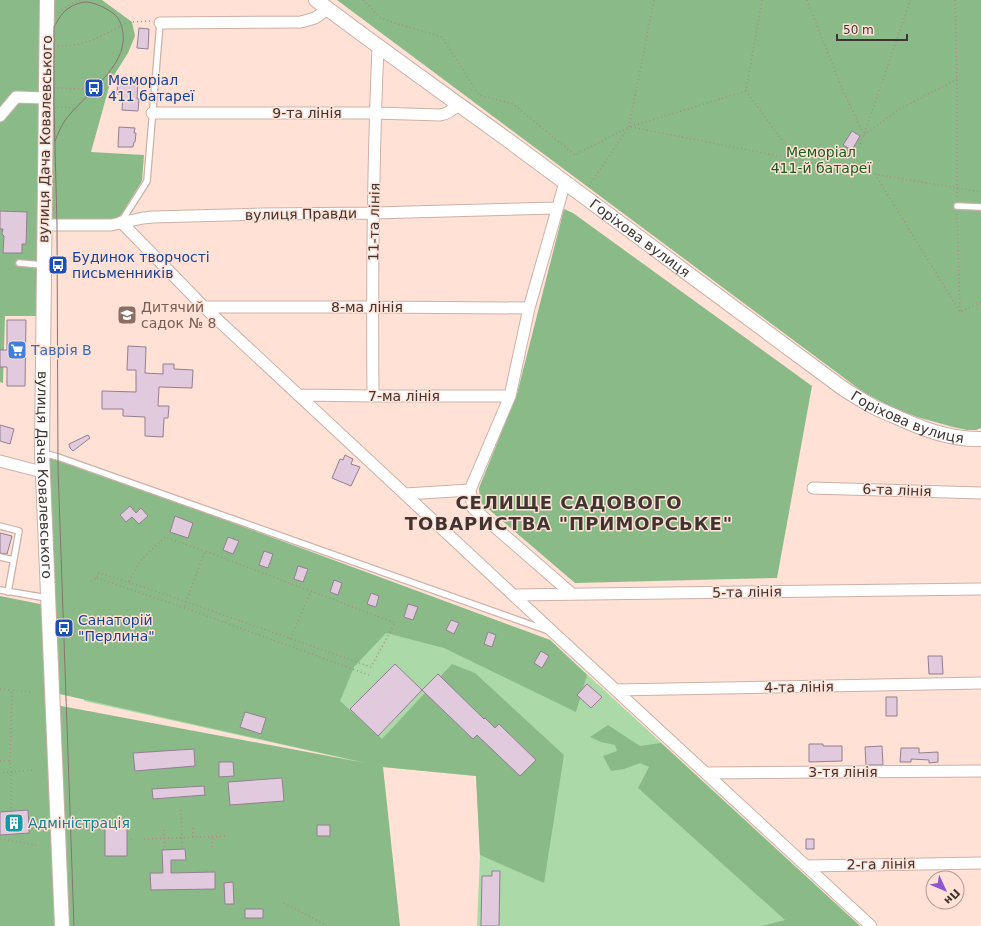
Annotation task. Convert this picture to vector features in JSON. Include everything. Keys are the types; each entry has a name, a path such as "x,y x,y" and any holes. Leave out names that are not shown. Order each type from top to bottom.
{"street":[{"name":"вулиця Дача Ковалевського","path":"47,0 42,472 62,926"},
{"name":"Горіхова вулиця","path":"316,0 378,47 583,195 841,387 871,405 932,431 956,438 981,440"},
{"path":"160,23 301,22 315,18 328,9"},
{"name":"11-та лінія","path":"373,396 372,307 375,114 378,47"},
{"path":"0,116 16,97 46,98"},
{"name":"9-та лінія","path":"152,112 445,115 459,104"},
{"path":"565,182 529,308 510,396 470,490 473,508 572,594"},
{"name":"вулиця Правди","path":"44,225 111,225 143,218 161,217 558,208"},
{"path":"121,222 204,307 871,926"},
{"name":"8-ма лінія","path":"204,307 529,308"},
{"name":"7-ма лінія","path":"298,395 510,396"},
{"path":"0,461 42,472"},
{"name":"6-та лінія","path":"813,488 981,493"},
{"path":"405,494 470,490"},
{"name":"5-та лінія","path":"514,595 981,589"},
{"name":"4-та лінія","path":"616,690 981,683"},
{"name":"3-тя лінія","path":"706,773 981,771"},
{"name":"2-га лінія","path":"806,866 981,863"}],"lane":[{"path":"121,222 146,181 160,23"},
{"path":"957,206 981,207"},
{"path":"19,263 44,265"},
{"path":"42,453 58,457 554,633"},
{"path":"0,526 19,531 8,592"},
{"path":"0,557 14,560"},
{"path":"0,590 48,598"}],"path":[{"path":"46,22 71,4 82,0"},
{"path":"364,0 382,19 442,37 478,94 513,104 575,155 629,127 746,90"},
{"path":"583,195 629,127 654,0"},
{"path":"762,0 746,90 796,159"},
{"path":"808,0 841,86 863,135"},
{"path":"850,170 911,0"},
{"path":"955,0 957,79 957,206 960,312"},
{"path":"46,46 76,45 93,40 129,22 152,21 160,23"},
{"path":"863,135 898,110 957,79"},
{"path":"77,110 46,98 57,88 85,89 92,93"},
{"path":"629,127 850,170 981,192"},
{"path":"875,174 960,312"},
{"path":"960,312 981,302"},
{"path":"91,581 96,578 97,574 99,573 129,582 371,667 395,623 165,537 140,561 129,582"},
{"path":"185,608 205,551"},
{"path":"96,578 185,608 370,675"},
{"path":"290,638 311,591"},
{"path":"0,689 31,692"},
{"path":"10,812 12,690"},
{"path":"0,761 10,761"},
{"path":"0,773 32,770"},
{"path":"181,810 182,849"},
{"path":"193,828 193,837"},
{"path":"164,830 165,850"},
{"path":"144,839 228,836"},
{"path":"212,847 213,837"},
{"path":"0,839 36,845"},
{"path":"127,840 132,839"},
{"path":"284,903 327,926"}],"green space":[{"path":"0,0 43,0 40,316 5,316 3,383 0,382"},
{"path":"49,0 102,0 132,22 135,36 128,53 111,80 91,152 144,155 142,181 118,220 48,222"},
{"name":"Меморіал 411-й батареї","path":"337,0 981,0 981,428 976,430 967,430 917,417 891,407 863,392"},
{"path":"564,209 573,213 812,386 777,578 575,583 480,502 479,488 517,394"},
{"path":"45,456 79,466 550,640 587,675 576,712 444,648 386,633 354,667 340,701 382,739 452,664 475,673 564,755 544,883 480,855 476,776 383,767 400,926 66,926 56,705 366,763 55,693"},
{"path":"79,466 550,640 860,926 477,926 480,855 476,776 383,767 84,701"},
{"path":"0,596 45,605 57,926 0,926"},
{"path":"608,725 640,746 661,743 860,926 762,926 785,920 638,788 649,767 640,763 624,769 611,771 603,756 617,751 615,745 601,742 590,737"}],"building":[{"path":"139,28 149,29 148,49 137,48"},
{"path":"118,78 138,79 138,111 122,110 123,94 117,94"},
{"path":"119,127 135,128 134,133 136,133 133,147 118,147"},
{"path":"852,131 860,136 852,150 843,145"},
{"path":"0,211 27,212 26,244 22,244 22,253 3,253 4,236 2,234 3,229 0,229"},
{"path":"7,320 26,320 25,386 7,386 7,367 0,367 0,350 7,350"},
{"path":"128,346 146,347 145,373 163,374 163,364 174,364 174,369 193,370 192,388 159,387 158,406 169,406 168,418 164,418 163,437 145,436 145,417 123,416 123,409 102,409 102,391 136,392 136,370 127,370"},
{"path":"0,425 14,429 10,444 0,441"},
{"path":"88,435 90,438 73,451 70,448 69,444"},
{"path":"345,455 353,459 351,464 360,467 351,486 332,478 340,459 343,460"},
{"path":"130,506 136,513 141,508 148,516 139,524 132,517 126,522 120,515"},
{"path":"175,516 193,523 188,538 170,532"},
{"path":"0,533 12,536 7,554 0,553"},
{"path":"228,537 239,541 233,554 223,550"},
{"path":"264,551 273,554 268,568 259,565"},
{"path":"298,566 308,569 303,582 294,579"},
{"path":"334,580 342,583 338,595 330,592"},
{"path":"371,593 379,596 376,607 367,604"},
{"path":"408,604 418,607 413,620 404,617"},
{"path":"451,620 459,623 454,634 446,630"},
{"path":"488,632 496,635 492,647 484,644"},
{"path":"541,651 549,656 542,668 534,663"},
{"path":"928,656 942,656 943,674 929,674"},
{"path":"395,664 422,690 378,736 350,709"},
{"path":"438,674 484,719 485,718 495,728 499,724 536,760 520,776 477,735 473,739 422,690"},
{"path":"587,684 602,697 591,708 577,695"},
{"path":"886,697 897,697 897,716 886,716"},
{"path":"245,712 266,718 261,734 240,727"},
{"path":"809,744 842,746 842,761 809,762"},
{"path":"882,746 883,765 866,765 865,747"},
{"path":"901,748 919,748 919,753 938,752 938,762 929,763 929,760 911,759 911,762 900,762"},
{"path":"194,749 195,766 135,771 133,753"},
{"path":"219,762 233,762 234,776 219,777"},
{"path":"282,778 284,801 230,805 228,782"},
{"path":"204,786 205,795 153,799 152,789"},
{"name":"Адміністрація","path":"28,810 29,833 0,835 0,812"},
{"path":"127,825 127,856 105,856 105,826"},
{"path":"317,825 330,825 330,836 317,836"},
{"path":"806,839 814,839 814,849 806,849"},
{"path":"185,849 186,860 171,860 171,873 215,872 215,889 151,890 150,873 163,873 162,850"},
{"path":"492,871 500,871 499,926 481,926 482,876 492,876"},
{"path":"233,882 234,904 225,904 224,883"},
{"path":"245,909 263,909 263,918 245,918"}],"tram line":[{"path":"55,141 66,119 100,83 116,63 121,52 123,36 122,27 118,18 108,10 90,2 84,2 71,7 62,14 54,27 54,106 57,225 58,468 74,926"}],"place":[{"name":"Меморіал 411 батареї","path":"94,88"},
{"name":"Будинок творчості письменників","path":"58,265"},
{"name":"Дитячий садок № 8","path":"127,315"},
{"name":"Таврія В","path":"17,350"},
{"name":"Санаторій \"Перлина\"","path":"64,628"},
{"name":"Адміністрація","path":"14,823"}],"district":[{"name":"СЕЛИЩЕ САДОВОГО ТОВАРИСТВА \"ПРИМОРСЬКЕ\"","path":"569,513"}]}
